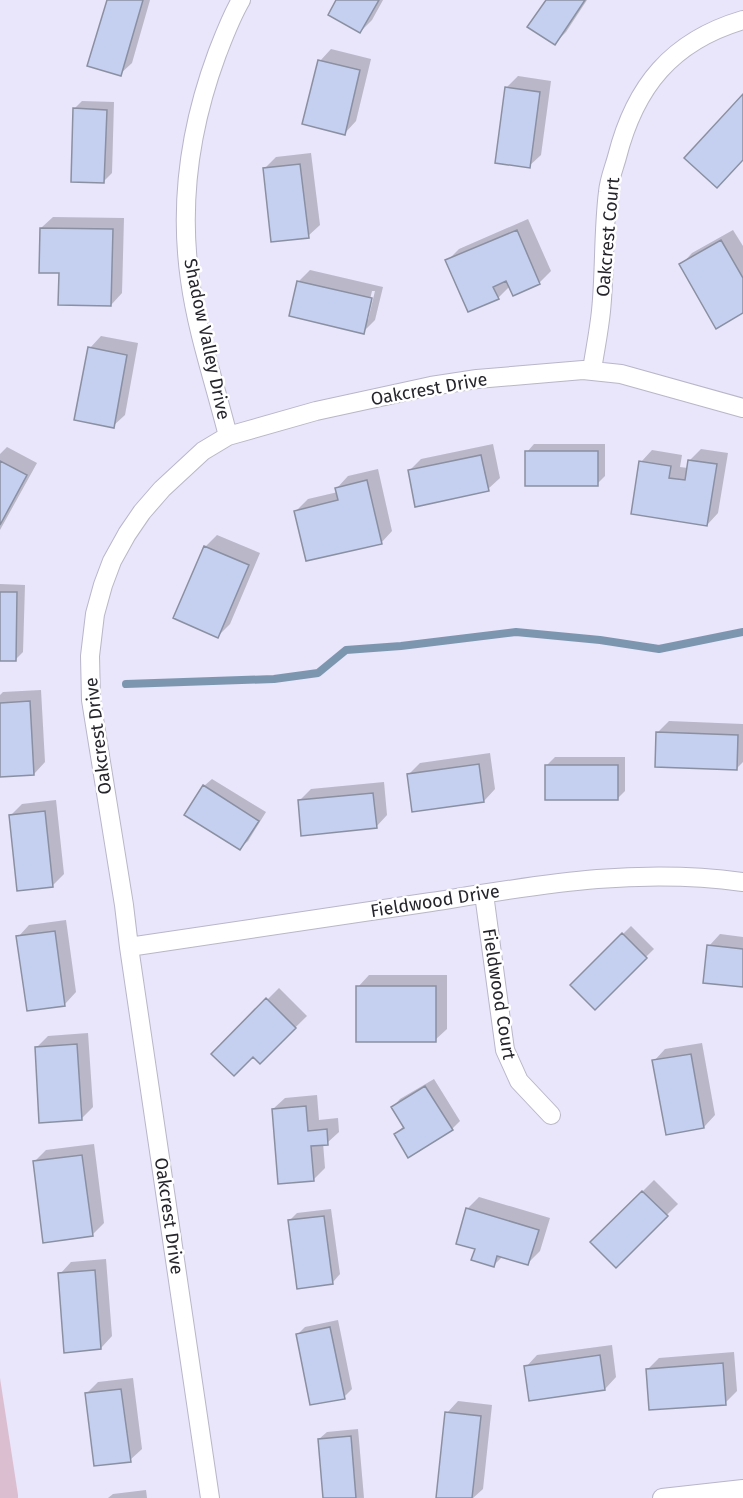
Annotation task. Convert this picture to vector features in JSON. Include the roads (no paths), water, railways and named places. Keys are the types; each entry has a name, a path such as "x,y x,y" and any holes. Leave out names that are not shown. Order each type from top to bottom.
{"street":[{"name":"Shadow Valley Drive","path":"228,436 190,281 185,212 191,147 204,88 232,16 241,0"},
{"name":"Oakcrest Court","path":"592,370 601,312 608,189 622,135 633,108 656,73 674,55 698,37 743,20"},
{"name":"Oakcrest Drive","path":"210,1498 124,905 91,700 90,656 95,614 112,561 142,512 162,489 203,451 228,436 316,411 431,386 477,379 592,370 621,374 743,408"},
{"name":"Fieldwood Drive","path":"129,947 548,883 626,876 671,875 743,882"},
{"name":"Fieldwood Court","path":"484,894 505,1050 519,1081 551,1115"},
{"path":"662,1498 743,1489"}],"waterway":[{"path":"126,684 274,679 318,673 346,650 401,646 516,632 600,640 659,649 743,632"}]}
